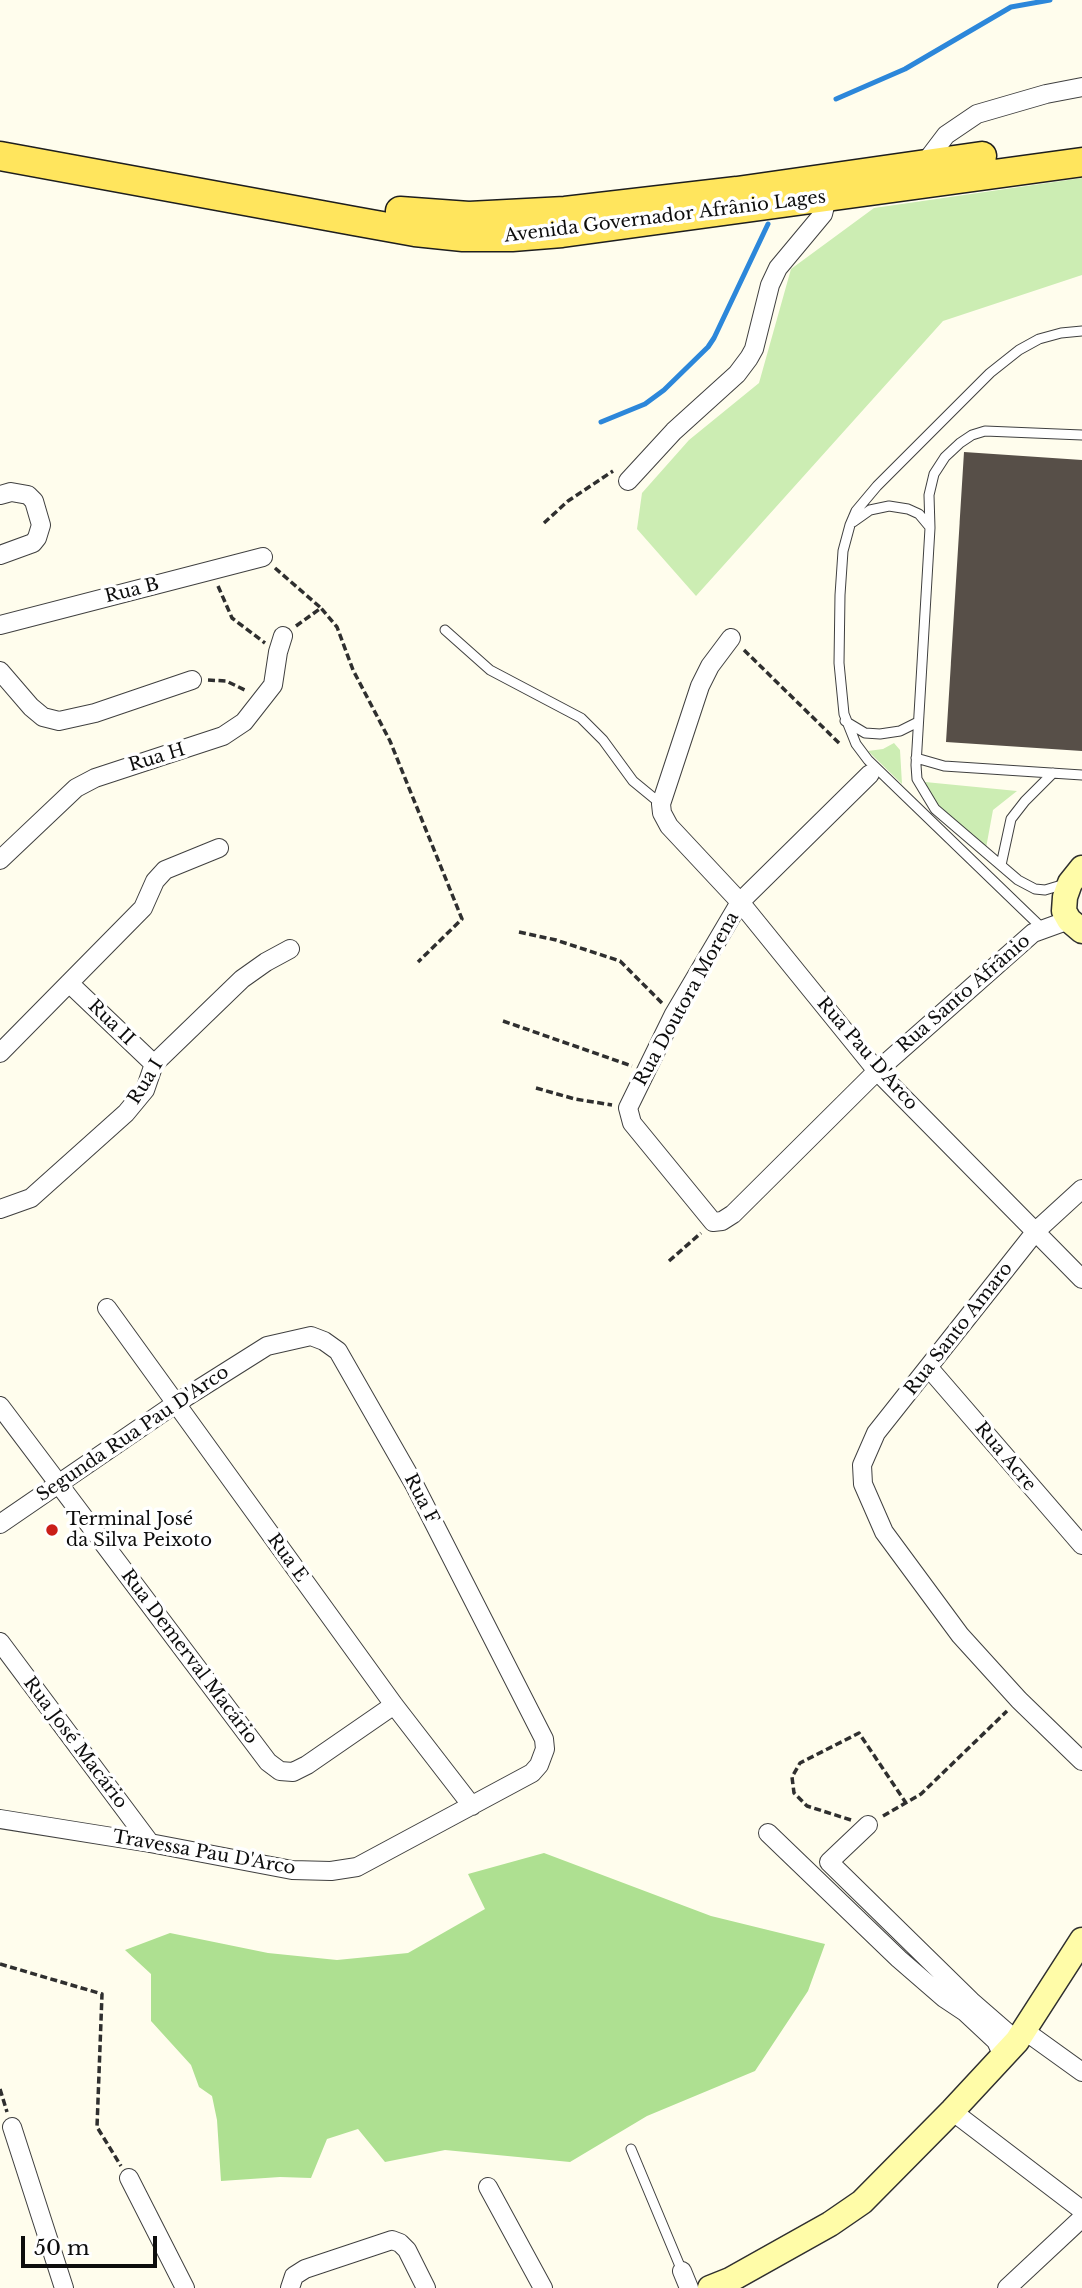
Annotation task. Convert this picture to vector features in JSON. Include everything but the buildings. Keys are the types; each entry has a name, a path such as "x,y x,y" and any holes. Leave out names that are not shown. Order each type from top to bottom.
{"main road":[{"name":"Avenida Governador Afrânio Lages","path":"0,136 362,205 414,213 469,216 565,211 737,191 1082,144"},
{"name":"Avenida Governador Afrânio Lages","path":"0,156 415,232 463,237 562,233 1082,162"}],"street":[{"path":"924,164 946,135 977,114 1046,93 1082,87"},
{"path":"625,474 737,374 749,358 778,268 823,214 827,198"},
{"path":"0,495 11,492 28,495 34,501 41,525 33,543 0,555"},
{"name":"Rua B","path":"0,625 264,557"},
{"path":"661,804 701,686 710,666 732,638"},
{"name":"Rua H","path":"0,860 76,788 95,778 223,736 244,722 273,685 280,644"},
{"path":"1,673 43,717 59,721 95,713 192,680"},
{"name":"Rua Doutora Morena","path":"628,1108 674,1014 740,902 870,775"},
{"name":"Rua Pau D'Arco","path":"661,804 662,813 669,826 740,902 877,1071 1082,1279"},
{"path":"0,1054 143,908 155,881 164,870 219,848"},
{"path":"1075,925 1064,911 1065,897 1076,875"},
{"name":"Rua Santo Afrânio","path":"713,1222 722,1221 733,1214 877,1071 1033,933 1042,928 1075,925"},
{"name":"Rua I","path":"0,1209 31,1198 126,1114 145,1090 154,1064 242,979 290,949"},
{"name":"Rua II","path":"69,983 154,1064"},
{"path":"628,1108 632,1123 713,1222"},
{"name":"Rua Santo Amaro","path":"1019,1700 960,1635 884,1532 863,1484 862,1465 870,1443 1036,1231 1082,1189"},
{"name":"Rua E","path":"107,1308 394,1705 472,1806"},
{"name":"Rua F","path":"267,1346 311,1336 338,1351 414,1484 532,1718"},
{"name":"Segunda Rua Pau D'Arco","path":"0,1524 175,1404 267,1346"},
{"name":"Rua Acre","path":"929,1368 1082,1545"},
{"name":"Rua Demerval Macário","path":"0,1406 268,1762 280,1771 293,1772 394,1705"},
{"name":"Rua José Macário","path":"0,1643 150,1843"},
{"path":"1019,1700 1082,1761"},
{"name":"Travessa Pau D'Arco","path":"0,1819 150,1843 292,1870 331,1871 357,1867 532,1773 539,1765 545,1749 544,1739 532,1718"},
{"path":"868,1825 829,1862 1015,2043"},
{"path":"768,1833 899,1959 944,1998 965,2012 996,2041 1015,2043 1082,2072"},
{"path":"726,2285 830,2224 862,2202 953,2111 1015,2043 1082,1940"},
{"path":"953,2111 1082,2210"},
{"path":"12,2127 64,2288"},
{"path":"129,2178 185,2288"},
{"path":"488,2187 543,2288"},
{"path":"1007,2288 1082,2218"},
{"path":"290,2288 294,2276 305,2269 392,2240 407,2250 426,2288"}],"lane":[{"path":"1042,928 868,760 856,744 845,721 839,663 843,551 856,511 877,486 989,373 1019,350 1039,339 1082,331"},
{"path":"1076,875 1045,890 1035,889 1020,881 935,809 917,779 916,758 930,528 929,495 934,474 945,457 960,443 985,431 1082,435"},
{"path":"850,525 870,510 889,506 919,514 930,528"},
{"path":"445,630 490,670 581,718 603,740 633,781 661,804"},
{"path":"845,721 865,733 880,734 900,731 918,722"},
{"path":"916,758 944,766 1082,775"},
{"path":"1000,865 1011,819 1053,773"},
{"path":"631,2149 686,2280"}],"path":[{"path":"544,523 568,500 625,474"},
{"path":"264,557 321,608 337,627 353,670 390,741 462,919 418,962"},
{"path":"212,571 232,618 280,644 321,608"},
{"path":"192,680 226,681 262,698"},
{"path":"519,932 556,940 620,961 674,1014"},
{"path":"503,1021 647,1071"},
{"path":"536,1088 575,1099 628,1108"},
{"path":"669,1261 713,1222"},
{"path":"906,1803 859,1732 800,1763 792,1776 794,1793 807,1806 868,1825 906,1803 920,1794 1019,1700"},
{"path":"0,1964 102,1994 97,2127 129,2178"},
{"path":"0,2089 12,2127"}],"green space":[{"path":"1082,178 1082,275 943,321 696,596 637,529 642,493 689,440 759,383 791,269 874,208"},
{"path":"894,743 900,750 902,784 868,751 883,749"},
{"path":"925,782 1017,791 993,810 986,848 933,802 922,785"},
{"path":"544,1853 711,1916 825,1944 808,1991 755,2071 647,2116 570,2162 445,2150 385,2162 358,2129 327,2139 311,2178 221,2181 217,2120 212,2096 199,2087 191,2065 151,2021 151,1974 125,1950 170,1933 268,1953 337,1960 408,1953 485,1909 468,1874"}],"waterway":[{"path":"836,99 905,69 1011,7 1050,0"},
{"path":"601,422 645,404 664,390 708,347 768,224"}],"place":[{"name":"Terminal José da Silva Peixoto","path":"52,1530"}]}
